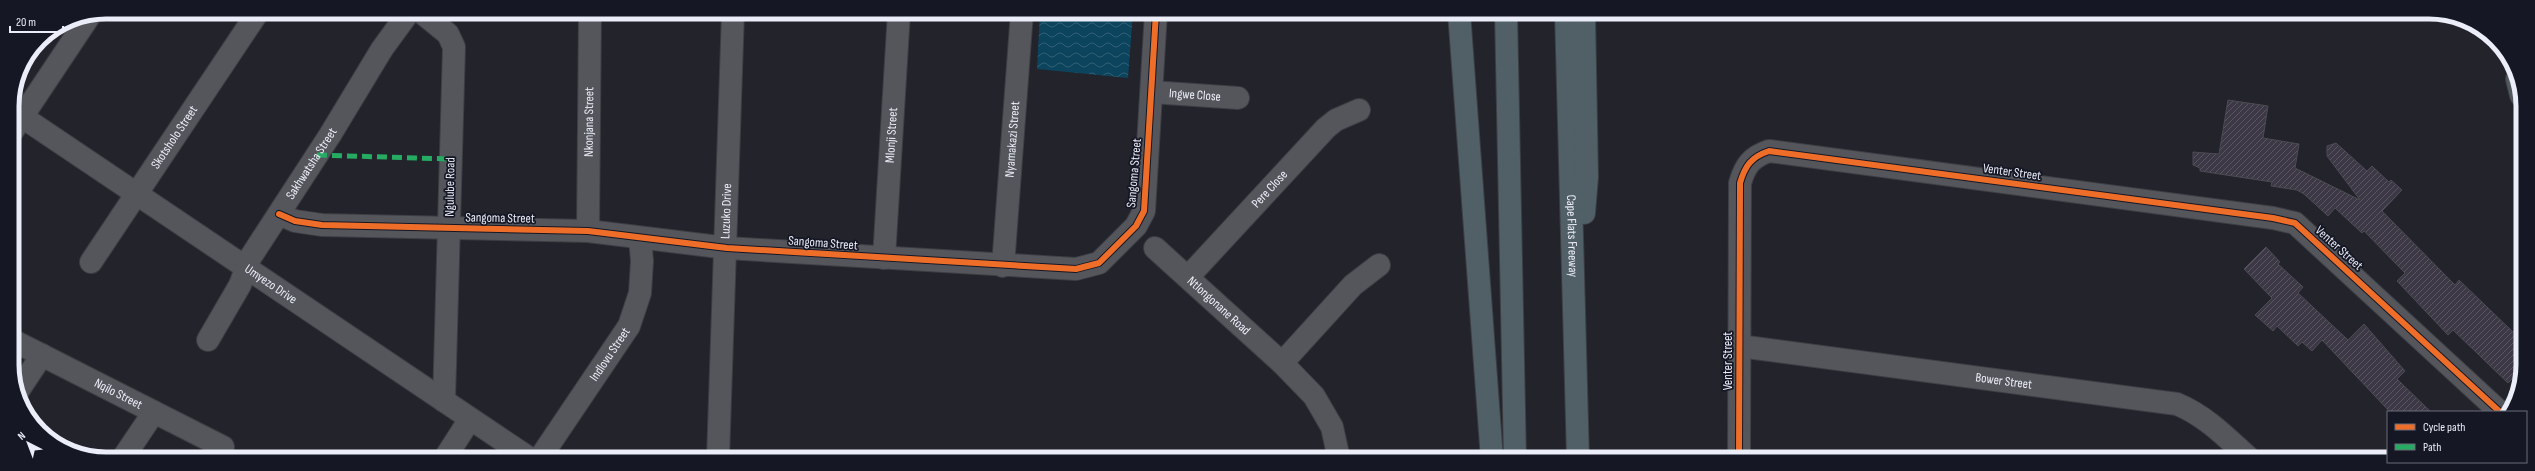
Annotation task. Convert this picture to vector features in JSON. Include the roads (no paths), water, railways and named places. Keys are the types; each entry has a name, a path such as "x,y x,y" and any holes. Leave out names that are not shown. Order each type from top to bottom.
{"highway":[{"path":"1460,19 1491,452"},
{"path":"1506,19 1515,452"},
{"name":"Cape Flats Freeway","path":"1566,19 1578,452"},
{"path":"1576,357 1587,177 1584,19"}],"street":[{"name":"Skotsholo Street","path":"91,262 253,19"},
{"name":"Sakhwatsha Street","path":"208,340 240,285 245,267 382,49 404,19"},
{"name":"Ngulube Road","path":"430,19 448,34 454,47 444,401"},
{"name":"Nkonjana Street","path":"588,231 590,19"},
{"name":"Luzuko Drive","path":"718,452 727,248 733,19"},
{"name":"Mlonji Street","path":"884,258 899,19"},
{"name":"Nyamakazi Street","path":"1003,266 1021,19"},
{"name":"Sangoma Street","path":"279,214 295,221 322,225 588,231 727,248 1003,266 1076,269 1090,267 1099,263 1136,226 1144,211 1156,19"},
{"path":"19,114 85,22"},
{"name":"Ingwe Close","path":"1152,92 1238,98"},
{"name":"Pere Close","path":"1188,277 1326,128 1341,117 1359,110"},
{"name":"Umyezo Drive","path":"19,122 137,194 520,452"},
{"name":"Venter Street","path":"1739,452 1740,183 1744,170 1750,160 1769,151 2265,216 2295,223 2499,411"},
{"name":"Indlovu Street","path":"544,452 629,326 640,293 642,261 640,238"},
{"name":"Ntlongonane Road","path":"1155,248 1282,363 1324,410 1332,427 1338,452"},
{"path":"1282,363 1354,285 1379,265"},
{"name":"Nqilo Street","path":"19,344 223,447"},
{"name":"Bower Street","path":"1739,346 2178,404 2194,411 2242,452"},
{"path":"22,386 42,355"},
{"path":"127,452 154,412"},
{"path":"449,452 470,419"}],"water":[{"path":"1040,19 1132,19 1128,78 1037,69"}]}
